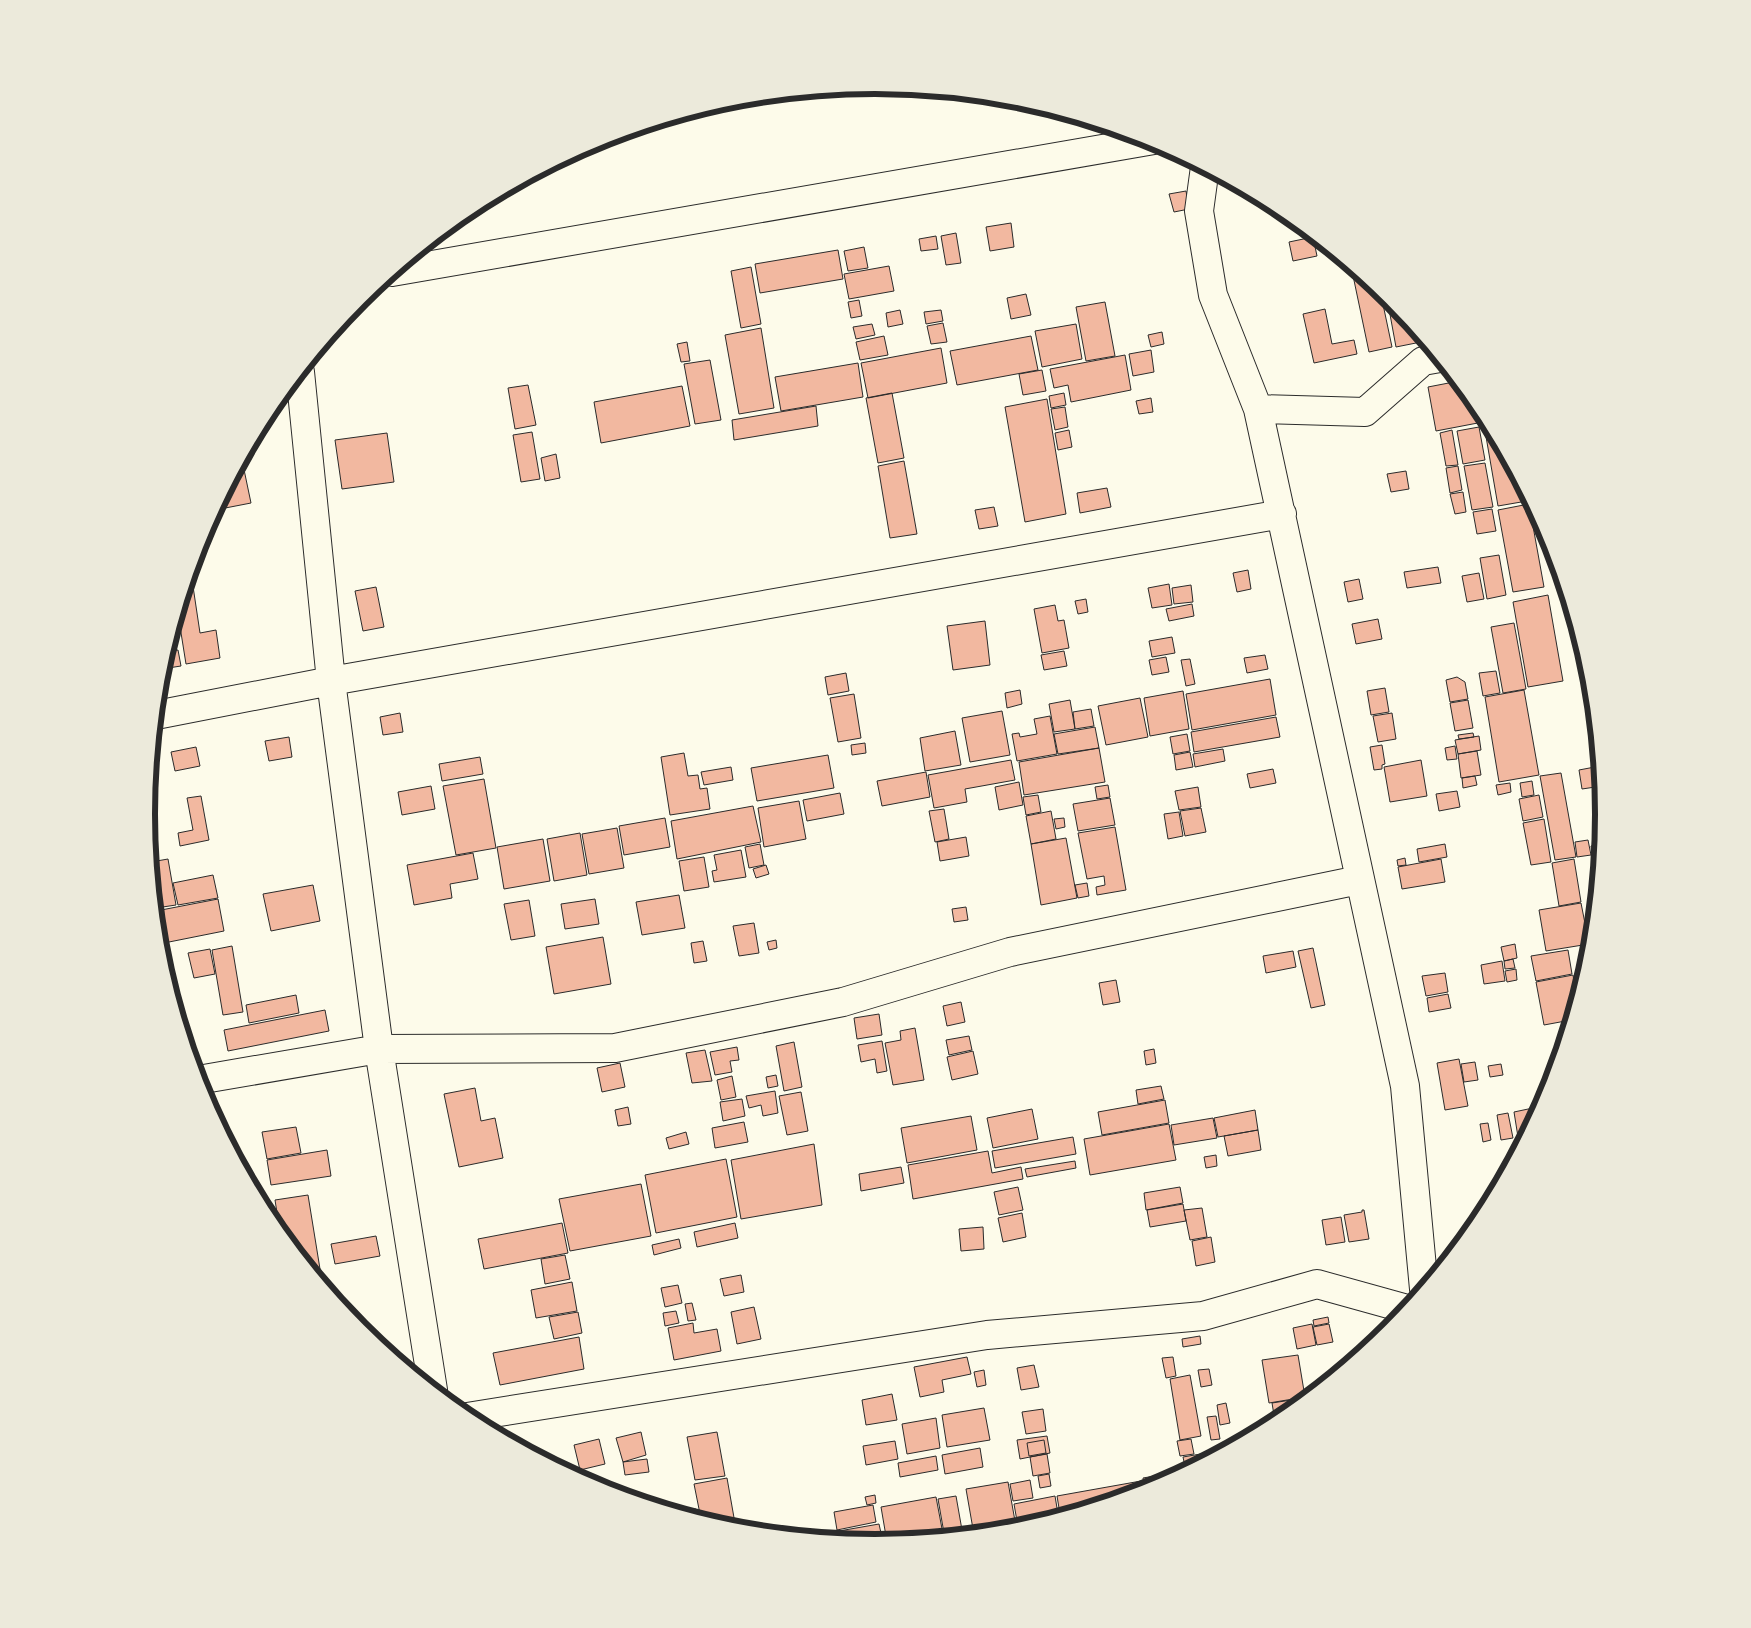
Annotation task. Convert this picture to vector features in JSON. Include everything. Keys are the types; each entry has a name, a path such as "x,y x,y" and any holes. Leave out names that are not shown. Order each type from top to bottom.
{"street":[{"path":"403,270 1136,143"},
{"path":"1204,173 1198,210 1214,295 1258,409 1405,1086 1423,1281"},
{"path":"1258,409 1365,412 1423,361 1433,359"},
{"path":"301,380 331,681 379,1050 432,1381"},
{"path":"162,714 331,681 1282,514"},
{"path":"206,1079 379,1050 614,1048 843,1002 1010,952 1360,880"},
{"path":"478,1415 987,1335 1203,1316 1317,1284 1400,1307"}],"building":[{"path":"1186,191 1189,209 1174,212 1169,194"},
{"path":"1011,223 1014,247 990,251 986,227"},
{"path":"956,233 961,263 946,265 941,236"},
{"path":"936,236 938,249 921,251 919,239"},
{"path":"1307,238 1314,243 1317,256 1293,261 1289,242"},
{"path":"864,247 868,268 848,271 844,251"},
{"path":"838,250 843,279 760,293 755,264"},
{"path":"889,266 894,291 849,299 844,274"},
{"path":"751,267 761,324 741,328 731,271"},
{"path":"1353,275 1383,303 1392,347 1369,352"},
{"path":"1026,294 1031,315 1011,319 1007,298"},
{"path":"859,300 862,316 851,318 848,302"},
{"path":"1105,302 1115,356 1086,361 1076,307"},
{"path":"1325,309 1332,344 1354,340 1357,354 1314,363 1303,314"},
{"path":"1389,309 1420,342 1396,347"},
{"path":"900,310 903,324 888,327 886,313"},
{"path":"941,310 943,321 926,324 924,312"},
{"path":"943,323 947,342 931,344 927,326"},
{"path":"872,324 875,335 856,339 853,327"},
{"path":"1076,324 1082,359 1042,367 1035,331"},
{"path":"761,328 774,408 739,414 725,335"},
{"path":"1162,332 1164,344 1151,347 1148,335"},
{"path":"884,336 888,355 860,360 856,342"},
{"path":"1031,336 1038,370 957,385 950,351"},
{"path":"687,342 690,361 681,362 677,344"},
{"path":"941,348 947,383 868,398 861,363"},
{"path":"1151,350 1154,372 1133,376 1129,354"},
{"path":"1125,355 1131,390 1071,402 1068,385 1054,388 1050,369"},
{"path":"710,360 721,420 695,424 684,364"},
{"path":"858,363 863,397 781,411 775,377"},
{"path":"1042,370 1046,391 1023,395 1019,374"},
{"path":"1452,382 1479,423 1436,431 1428,387"},
{"path":"528,385 536,425 515,429 508,388"},
{"path":"682,386 690,426 601,443 594,402"},
{"path":"892,393 904,458 878,463 866,398"},
{"path":"1064,393 1066,405 1051,408 1049,396"},
{"path":"1151,398 1153,412 1139,414 1136,401"},
{"path":"1047,399 1066,514 1025,522 1005,407"},
{"path":"816,406 818,426 734,440 732,420"},
{"path":"1065,407 1068,427 1055,430 1051,409"},
{"path":"1479,427 1485,460 1463,464 1457,431"},
{"path":"1069,430 1072,447 1058,450 1055,433"},
{"path":"1452,430 1458,465 1446,466 1440,433"},
{"path":"532,432 540,479 521,482 513,435"},
{"path":"1485,432 1524,502 1498,506"},
{"path":"387,433 394,482 342,489 335,440"},
{"path":"556,454 560,478 545,481 541,458"},
{"path":"904,461 917,534 890,538 878,466"},
{"path":"1485,463 1493,507 1472,510 1464,466"},
{"path":"1458,466 1462,490 1450,493 1446,468"},
{"path":"244,469 251,503 224,508"},
{"path":"1406,471 1409,489 1391,492 1387,474"},
{"path":"1107,488 1111,507 1080,513 1077,493"},
{"path":"1463,492 1466,512 1455,514 1450,494"},
{"path":"1526,505 1531,517 1544,587 1513,592 1498,510"},
{"path":"994,507 998,526 979,529 975,510"},
{"path":"1492,509 1496,531 1477,534 1473,512"},
{"path":"1499,555 1506,595 1487,599 1480,558"},
{"path":"1438,567 1441,583 1407,588 1404,572"},
{"path":"1248,570 1251,589 1237,592 1233,573"},
{"path":"1479,573 1484,599 1467,602 1462,576"},
{"path":"1359,579 1363,599 1348,602 1344,582"},
{"path":"193,584 200,633 216,630 220,658 186,664 180,627"},
{"path":"1169,584 1172,605 1152,608 1148,588"},
{"path":"1191,585 1193,602 1174,604 1172,588"},
{"path":"376,587 384,627 363,631 355,591"},
{"path":"1548,595 1563,681 1528,687 1513,602"},
{"path":"1086,599 1088,612 1078,614 1075,601"},
{"path":"1192,604 1194,616 1169,621 1166,609"},
{"path":"1055,605 1058,621 1064,620 1069,648 1042,653 1034,609"},
{"path":"1378,619 1382,639 1356,644 1352,624"},
{"path":"985,621 990,665 953,670 947,626"},
{"path":"1514,623 1526,689 1503,693 1491,627"},
{"path":"1172,637 1175,653 1152,657 1149,641"},
{"path":"175,650 178,650 181,666 170,668"},
{"path":"1064,651 1067,666 1044,670 1041,655"},
{"path":"1265,655 1268,669 1247,673 1244,658"},
{"path":"1166,657 1169,672 1152,675 1149,660"},
{"path":"1190,659 1195,684 1186,686 1181,660"},
{"path":"1496,671 1500,693 1483,696 1479,673"},
{"path":"846,673 849,691 828,695 825,677"},
{"path":"1457,677 1465,682 1468,699 1450,702 1446,680"},
{"path":"1270,679 1276,715 1192,730 1186,694"},
{"path":"1385,688 1389,712 1371,715 1367,691"},
{"path":"1020,690 1022,704 1007,708 1005,693"},
{"path":"1524,690 1539,775 1499,782 1485,697"},
{"path":"1183,691 1189,729 1150,736 1144,698"},
{"path":"854,694 861,738 838,742 830,698"},
{"path":"1140,698 1148,737 1106,745 1098,706"},
{"path":"1070,700 1075,729 1054,732 1049,704"},
{"path":"1468,700 1473,728 1455,731 1450,703"},
{"path":"1091,709 1094,726 1075,729 1073,712"},
{"path":"1002,711 1010,755 970,762 962,718"},
{"path":"400,713 403,732 383,735 380,717"},
{"path":"1392,713 1396,739 1378,742 1373,716"},
{"path":"1050,716 1057,754 1017,761 1012,734 1019,733 1020,737 1037,734 1034,719"},
{"path":"1276,717 1280,737 1194,752 1191,732"},
{"path":"1095,727 1099,748 1058,754 1054,734"},
{"path":"955,731 961,765 925,771 920,738"},
{"path":"1473,733 1474,737 1459,739 1458,735"},
{"path":"1187,734 1190,751 1173,754 1170,737"},
{"path":"1479,736 1481,750 1458,754 1455,740"},
{"path":"289,737 292,757 269,761 265,741"},
{"path":"865,743 866,753 852,755 851,745"},
{"path":"1382,745 1385,764 1382,765 1382,769 1374,770 1370,747"},
{"path":"1455,746 1457,759 1447,760 1445,748"},
{"path":"196,747 200,766 175,771 171,752"},
{"path":"1099,748 1105,782 1024,795 1019,762"},
{"path":"1223,749 1225,761 1195,767 1193,754"},
{"path":"1477,751 1481,775 1461,778 1458,754"},
{"path":"1190,752 1193,767 1176,770 1174,755"},
{"path":"684,753 688,776 698,775 700,789 707,788 710,809 670,815 661,757"},
{"path":"828,755 834,788 757,801 751,768"},
{"path":"480,757 483,774 442,781 439,764"},
{"path":"1011,760 1015,780 965,789 967,802 934,808 928,775"},
{"path":"1421,760 1427,796 1390,802 1384,767"},
{"path":"731,767 733,780 704,785 701,772"},
{"path":"1594,767 1595,787 1582,789 1579,770"},
{"path":"1273,769 1276,783 1250,788 1247,774"},
{"path":"926,772 930,797 882,806 877,781"},
{"path":"1561,773 1576,857 1555,860 1540,776"},
{"path":"1475,776 1477,785 1463,788 1462,778"},
{"path":"484,779 496,848 456,855 443,786"},
{"path":"1532,781 1534,795 1522,797 1520,783"},
{"path":"1019,782 1023,805 999,810 995,787"},
{"path":"1510,783 1511,792 1498,795 1496,785"},
{"path":"1108,785 1110,797 1097,799 1095,787"},
{"path":"431,786 435,809 402,815 398,792"},
{"path":"1198,787 1201,807 1179,810 1175,791"},
{"path":"1457,791 1460,807 1439,811 1436,794"},
{"path":"840,793 844,814 807,821 803,800"},
{"path":"1038,795 1041,812 1026,815 1023,797"},
{"path":"1539,795 1543,817 1523,821 1519,799"},
{"path":"201,796 209,840 180,846 178,833 193,830 187,798"},
{"path":"1110,798 1115,825 1078,831 1073,804"},
{"path":"799,801 806,839 764,847 758,808"},
{"path":"753,806 761,842 677,859 671,821"},
{"path":"1201,808 1206,832 1185,836 1180,811"},
{"path":"944,809 949,839 935,842 929,811"},
{"path":"1051,811 1056,839 1031,844 1026,816"},
{"path":"1179,812 1183,836 1168,839 1164,814"},
{"path":"665,818 670,847 624,855 619,826"},
{"path":"1064,818 1065,827 1056,829 1054,819"},
{"path":"1544,819 1551,862 1531,865 1523,823"},
{"path":"1115,827 1126,890 1097,895 1096,887 1105,885 1104,876 1087,879 1078,833"},
{"path":"617,828 624,868 589,874 582,834"},
{"path":"580,833 587,875 554,881 547,839"},
{"path":"966,837 969,856 940,861 937,842"},
{"path":"1066,838 1077,898 1041,905 1031,844"},
{"path":"543,839 550,881 504,889 497,847"},
{"path":"1588,840 1591,855 1577,857 1575,842"},
{"path":"760,844 764,865 749,868 745,847"},
{"path":"1445,844 1447,857 1419,862 1417,849"},
{"path":"1595,845 1594,856 1592,856 1591,846"},
{"path":"741,850 746,877 714,882 712,871 717,870 714,855"},
{"path":"473,853 478,879 450,884 452,898 414,905 407,865"},
{"path":"704,857 709,887 684,891 679,861"},
{"path":"1405,858 1406,865 1398,866 1397,860"},
{"path":"168,859 176,905 161,907 157,861"},
{"path":"1441,859 1445,882 1402,889 1398,867"},
{"path":"1574,859 1581,902 1559,906 1552,863"},
{"path":"766,865 769,874 756,878 753,869"},
{"path":"213,875 218,898 178,905 173,883"},
{"path":"1087,883 1089,896 1078,898 1075,885"},
{"path":"313,885 320,921 271,931 263,894"},
{"path":"679,895 685,928 642,935 636,902"},
{"path":"218,899 224,931 167,942 161,910"},
{"path":"595,899 599,924 565,929 561,904"},
{"path":"529,900 535,936 511,940 504,904"},
{"path":"1581,903 1586,930 1584,945 1546,951 1539,910"},
{"path":"966,907 968,920 954,922 952,909"},
{"path":"754,923 759,953 739,956 733,926"},
{"path":"603,937 611,984 554,994 546,947"},
{"path":"776,940 777,948 769,950 767,942"},
{"path":"703,941 707,961 694,963 691,943"},
{"path":"1515,944 1517,958 1504,961 1501,947"},
{"path":"232,946 243,1012 223,1015 212,950"},
{"path":"1313,948 1325,1005 1311,1008 1298,951"},
{"path":"210,949 215,974 194,978 188,953"},
{"path":"1568,950 1572,974 1536,981 1531,956"},
{"path":"1293,951 1296,967 1266,973 1263,956"},
{"path":"1513,959 1515,968 1505,969 1504,961"},
{"path":"1502,961 1505,981 1484,984 1481,965"},
{"path":"1516,969 1517,980 1507,982 1505,971"},
{"path":"1445,973 1448,992 1426,996 1422,976"},
{"path":"1573,975 1575,985 1565,1021 1544,1025 1536,982"},
{"path":"1116,980 1120,1002 1103,1005 1099,983"},
{"path":"1448,994 1451,1008 1429,1012 1427,998"},
{"path":"296,995 299,1013 249,1023 246,1005"},
{"path":"961,1002 965,1022 947,1026 943,1006"},
{"path":"325,1010 329,1031 228,1051 224,1030"},
{"path":"879,1014 882,1035 857,1039 854,1018"},
{"path":"915,1028 924,1080 893,1085 885,1043 901,1040 900,1031"},
{"path":"969,1036 972,1050 949,1055 946,1040"},
{"path":"882,1041 887,1071 877,1073 875,1059 861,1062 858,1045"},
{"path":"794,1042 802,1087 784,1091 776,1046"},
{"path":"737,1047 739,1060 730,1061 732,1072 715,1075 710,1052"},
{"path":"1154,1049 1156,1063 1146,1065 1144,1051"},
{"path":"705,1050 712,1081 692,1083 686,1053"},
{"path":"973,1051 978,1074 952,1080 947,1057"},
{"path":"1459,1059 1468,1106 1445,1110 1437,1063"},
{"path":"1475,1062 1478,1080 1464,1082 1461,1064"},
{"path":"620,1063 625,1087 602,1092 597,1068"},
{"path":"1501,1064 1503,1075 1490,1077 1488,1066"},
{"path":"776,1075 778,1086 768,1088 766,1077"},
{"path":"732,1076 736,1097 721,1100 717,1080"},
{"path":"1161,1086 1164,1099 1138,1104 1136,1090"},
{"path":"475,1088 481,1121 495,1118 503,1158 459,1167 444,1094"},
{"path":"775,1091 778,1113 763,1116 761,1105 749,1108 746,1096"},
{"path":"801,1092 808,1131 787,1135 779,1096"},
{"path":"742,1099 745,1116 723,1121 720,1102"},
{"path":"1165,1100 1169,1123 1102,1135 1098,1112"},
{"path":"628,1107 631,1124 618,1126 615,1110"},
{"path":"1533,1108 1518,1137 1514,1112"},
{"path":"1032,1109 1038,1139 993,1148 987,1118"},
{"path":"1255,1110 1258,1130 1218,1137 1214,1118"},
{"path":"1508,1113 1513,1138 1501,1140 1497,1115"},
{"path":"971,1116 977,1150 907,1163 901,1128"},
{"path":"1213,1118 1217,1138 1174,1145 1171,1125"},
{"path":"744,1122 748,1142 715,1148 712,1128"},
{"path":"1488,1123 1491,1140 1483,1142 1480,1124"},
{"path":"1169,1124 1176,1160 1090,1175 1084,1139"},
{"path":"296,1127 301,1153 267,1159 262,1132"},
{"path":"1258,1130 1261,1150 1228,1156 1224,1136"},
{"path":"686,1132 689,1144 669,1149 666,1138"},
{"path":"1073,1137 1076,1154 995,1168 992,1151"},
{"path":"814,1144 822,1205 741,1219 731,1160"},
{"path":"327,1150 331,1176 271,1185 267,1160"},
{"path":"988,1151 992,1173 1021,1167 1023,1179 913,1199 908,1165"},
{"path":"1216,1155 1217,1166 1206,1168 1204,1157"},
{"path":"726,1159 737,1217 656,1233 645,1175"},
{"path":"1075,1161 1076,1168 1027,1177 1025,1169"},
{"path":"901,1167 904,1183 861,1191 859,1174"},
{"path":"641,1184 651,1236 570,1251 559,1199"},
{"path":"1018,1187 1023,1210 999,1215 994,1192"},
{"path":"1180,1187 1183,1203 1146,1210 1144,1193"},
{"path":"308,1195 320,1269 318,1269 304,1252 277,1214 275,1200"},
{"path":"1183,1204 1186,1221 1150,1227 1147,1210"},
{"path":"1202,1208 1207,1237 1190,1240 1184,1210"},
{"path":"1364,1210 1369,1239 1349,1242 1344,1215 1362,1212"},
{"path":"1022,1213 1026,1237 1003,1242 998,1218"},
{"path":"1341,1217 1345,1242 1326,1245 1322,1220"},
{"path":"562,1223 568,1253 484,1269 478,1239"},
{"path":"735,1223 738,1238 697,1247 694,1232"},
{"path":"983,1227 984,1249 961,1251 959,1229"},
{"path":"376,1236 380,1256 335,1264 331,1244"},
{"path":"1211,1237 1215,1262 1196,1266 1192,1241"},
{"path":"679,1239 681,1248 654,1255 652,1245"},
{"path":"565,1255 570,1279 545,1284 541,1259"},
{"path":"741,1275 744,1292 724,1296 720,1279"},
{"path":"572,1282 577,1311 536,1318 531,1290"},
{"path":"678,1285 682,1303 665,1307 661,1288"},
{"path":"692,1303 696,1320 688,1321 685,1304"},
{"path":"754,1307 761,1339 737,1344 731,1312"},
{"path":"676,1311 679,1323 665,1326 663,1313"},
{"path":"578,1312 582,1333 554,1339 549,1317"},
{"path":"1328,1317 1329,1323 1314,1326 1313,1320"},
{"path":"693,1323 694,1333 717,1329 721,1351 674,1360 668,1328"},
{"path":"1312,1324 1316,1345 1297,1349 1293,1328"},
{"path":"1329,1324 1333,1342 1317,1345 1313,1327"},
{"path":"1200,1336 1201,1344 1183,1347 1182,1339"},
{"path":"579,1337 584,1369 500,1385 493,1353"},
{"path":"1298,1355 1304,1392 1296,1399 1269,1403 1262,1360"},
{"path":"967,1357 971,1374 942,1380 944,1392 920,1397 914,1367"},
{"path":"1173,1357 1176,1376 1166,1378 1162,1358"},
{"path":"1034,1365 1039,1387 1021,1390 1017,1368"},
{"path":"1209,1369 1212,1385 1201,1387 1198,1370"},
{"path":"984,1370 986,1385 977,1387 974,1372"},
{"path":"1190,1375 1201,1436 1180,1440 1170,1379"},
{"path":"892,1394 897,1420 866,1425 862,1400"},
{"path":"1294,1400 1274,1414 1272,1403"},
{"path":"1226,1403 1230,1423 1220,1425 1217,1405"},
{"path":"984,1408 990,1440 947,1447 942,1415"},
{"path":"1043,1409 1046,1431 1026,1434 1022,1412"},
{"path":"1216,1416 1220,1439 1211,1440 1207,1417"},
{"path":"936,1418 940,1448 907,1454 902,1424"},
{"path":"641,1432 646,1455 623,1462 616,1438"},
{"path":"717,1432 725,1476 695,1480 687,1437"},
{"path":"1047,1436 1050,1453 1020,1459 1017,1440"},
{"path":"599,1439 605,1464 580,1470 574,1445"},
{"path":"1191,1439 1194,1454 1180,1456 1177,1441"},
{"path":"1044,1440 1046,1453 1029,1456 1027,1443"},
{"path":"895,1441 898,1459 866,1465 863,1446"},
{"path":"980,1448 983,1467 945,1474 942,1455"},
{"path":"1208,1453 1185,1464 1183,1457"},
{"path":"1047,1454 1050,1473 1033,1476 1030,1457"},
{"path":"936,1456 938,1470 900,1477 898,1463"},
{"path":"647,1459 649,1472 625,1475 623,1462"},
{"path":"1049,1474 1051,1486 1040,1488 1038,1476"},
{"path":"1160,1475 1144,1482 1143,1478"},
{"path":"727,1478 734,1520 700,1512 694,1484"},
{"path":"1030,1480 1033,1498 1013,1501 1010,1484"},
{"path":"1141,1481 1141,1483 1107,1496 1059,1511 1057,1496"},
{"path":"1008,1482 1015,1520 973,1528 966,1489"},
{"path":"875,1495 876,1503 867,1505 865,1497"},
{"path":"956,1496 962,1529 944,1531 938,1499"},
{"path":"1055,1496 1057,1511 1017,1520 1014,1504"},
{"path":"936,1497 942,1531 886,1534 881,1507"},
{"path":"873,1505 876,1522 837,1530 834,1512"},
{"path":"879,1524 881,1534 839,1533 839,1531"}]}
